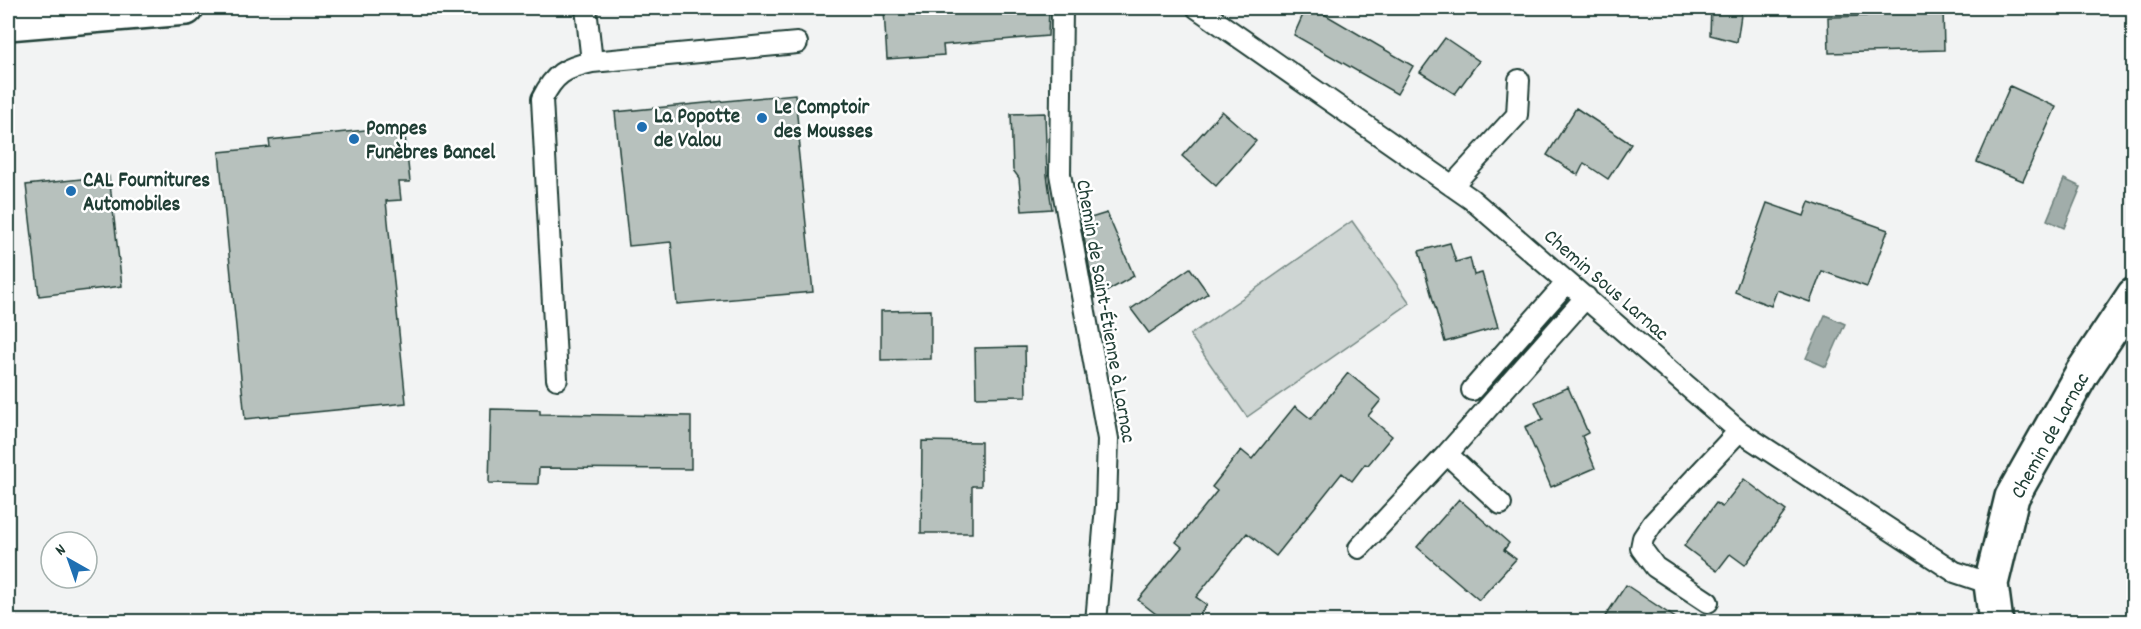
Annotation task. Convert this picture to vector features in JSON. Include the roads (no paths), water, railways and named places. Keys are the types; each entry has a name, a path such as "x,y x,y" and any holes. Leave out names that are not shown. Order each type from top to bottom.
{"street":[{"path":"8,23 186,8"},
{"name":"Chemin de Larnac","path":"1996,621 1991,584 2012,497 2082,373 2133,295"}],"lane":[{"path":"586,8 592,62"},
{"name":"Chemin de Saint-Étienne à Larnac","path":"1062,8 1060,174 1108,439 1106,506 1096,621"},
{"name":"Chemin Sous Larnac","path":"1197,8 1471,199 1739,431 1955,572 1991,584"},
{"path":"557,378 542,99 550,83 570,67 592,62 797,43"},
{"path":"1452,186 1517,115 1519,80"},
{"path":"1472,390 1567,282"},
{"path":"1359,548 1447,454 1586,297"},
{"path":"1708,602 1655,567 1641,548 1643,538 1653,523 1739,431"},
{"path":"1447,454 1501,504"}],"place":[{"name":"Le Comptoir des Mousses","path":"762,118"},
{"name":"La Popotte de Valou","path":"642,127"},
{"name":"Pompes Funèbres Bancel","path":"354,139"},
{"name":"CAL Fournitures Automobiles","path":"71,191"}]}
